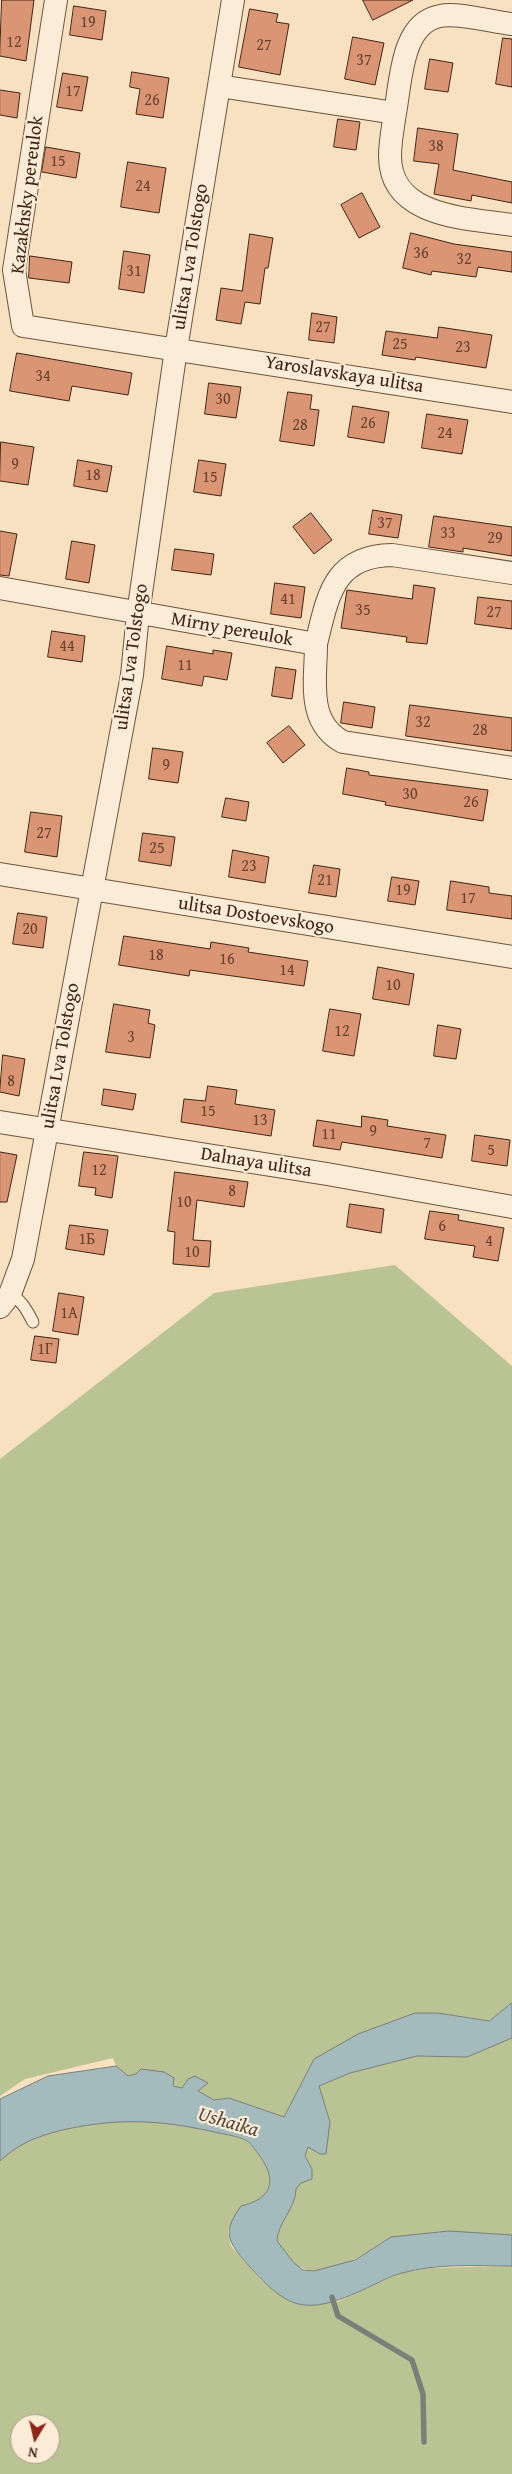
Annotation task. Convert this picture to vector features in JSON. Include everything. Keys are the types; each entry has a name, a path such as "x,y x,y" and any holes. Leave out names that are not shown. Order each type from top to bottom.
{"street":[{"name":"Kazakhsky pereulok","path":"56,0 14,270 23,326 176,349"},
{"name":"ulitsa Lva Tolstogo","path":"5,1300 23,1259 132,675 138,614 176,349 233,0"},
{"path":"512,24 441,16 428,19 418,27 410,37 407,49 394,113 390,157 392,173 399,187 409,199 422,208 437,213 512,225"},
{"path":"219,86 394,113"},
{"name":"Yaroslavskaya ulitsa","path":"176,349 512,402"},
{"name":"Mirny pereulok","path":"512,573 392,555 376,556 360,561 345,570 334,583 327,598 316,644 318,714 323,726 332,736 343,742 512,768"},
{"name":"Mirny pereulok","path":"0,588 138,614 316,644"},
{"name":"ulitsa Dostoevskogo","path":"0,874 512,957"},
{"name":"Dalnaya ulitsa","path":"0,1122 327,1174 512,1207"}],"lane":[{"path":"5,1300 17,1297 33,1322"}],"green space":[{"path":"395,1265 512,1366 512,2003 489,2021 438,2013 314,2059 284,2117 229,2098 214,2100 198,2091 188,2079 182,2088 173,2086 174,2078 162,2072 146,2072 128,2076 116,2066 113,2058 25,2079 0,2096 0,1459 214,1293"},
{"path":"512,2038 512,2235 394,2237 349,2262 318,2271 299,2267 285,2254 277,2242 279,2230 292,2202 295,2189 312,2169 305,2156 308,2146 320,2154 330,2122 319,2086 350,2073 417,2056 467,2057"},
{"path":"133,2120 146,2121 220,2132 246,2141 255,2149 270,2170 269,2187 260,2198 241,2206 228,2231 231,2246 261,2280 283,2297 337,2302 400,2273 428,2268 512,2266 512,2474 0,2474 0,2161 14,2147 25,2141 89,2125"}],"water":[{"name":"Ushaika","path":"512,2003 512,2038 467,2057 417,2056 350,2073 319,2086 330,2122 326,2154 320,2154 308,2147 305,2156 312,2169 312,2179 301,2183 296,2189 293,2202 280,2228 277,2241 294,2263 303,2270 314,2271 355,2260 391,2237 449,2231 512,2235 512,2266 457,2266 415,2270 393,2276 327,2303 298,2304 285,2299 272,2290 237,2252 230,2239 229,2233 232,2221 241,2206 260,2199 269,2187 269,2173 265,2164 247,2141 238,2137 173,2124 139,2122 104,2123 86,2125 48,2134 23,2144 0,2161 0,2099 48,2076 116,2066 128,2076 136,2074 141,2069 164,2072 174,2078 173,2086 182,2088 188,2079 195,2076 208,2083 198,2091 214,2100 229,2098 284,2117 314,2059 358,2034 415,2013 438,2013 489,2021"}],"building":[{"path":"2,0 34,0 26,61 0,56"},
{"path":"363,0 413,0 373,20"},
{"path":"74,6 106,11 102,40 70,35"},
{"path":"250,9 278,14 276,22 289,24 280,75 239,67"},
{"path":"353,37 384,43 375,85 345,79"},
{"path":"503,38 512,39 512,87 496,84"},
{"path":"430,59 453,63 448,92 425,89"},
{"path":"132,72 169,78 163,118 136,114 140,89 130,87"},
{"path":"63,73 88,77 82,111 57,107"},
{"path":"0,90 20,93 17,118 0,115"},
{"path":"338,119 360,122 356,150 334,147"},
{"path":"418,128 458,134 453,170 512,182 512,203 472,195 471,201 434,194 439,164 414,161"},
{"path":"46,147 80,153 76,178 42,172"},
{"path":"128,162 166,168 159,213 121,207"},
{"path":"362,193 380,227 359,238 341,205"},
{"path":"411,233 454,244 512,252 512,272 478,267 476,277 432,271 431,275 403,268"},
{"path":"250,234 273,238 268,268 265,268 260,304 245,302 241,324 216,320 221,288 242,291"},
{"path":"124,251 150,255 144,293 119,289"},
{"path":"30,256 72,262 69,283 29,278"},
{"path":"312,313 337,317 334,343 309,340"},
{"path":"439,327 492,335 486,368 416,357 415,360 382,355 386,331 437,338"},
{"path":"17,353 132,373 128,395 72,386 69,401 10,391"},
{"path":"209,383 241,387 236,418 205,414"},
{"path":"288,392 312,395 310,409 319,410 314,446 280,441"},
{"path":"353,406 389,412 384,443 348,437"},
{"path":"427,414 468,420 462,454 422,448"},
{"path":"1,442 34,447 28,485 0,481"},
{"path":"78,460 112,466 107,492 74,486"},
{"path":"199,460 226,464 221,496 194,492"},
{"path":"373,510 402,515 398,538 369,534"},
{"path":"311,513 332,540 314,554 293,527"},
{"path":"434,516 512,527 512,556 463,548 463,552 429,547"},
{"path":"0,531 17,534 9,576 0,575"},
{"path":"72,541 95,545 89,583 66,579"},
{"path":"175,549 214,554 211,575 172,570"},
{"path":"275,583 305,587 301,618 271,614"},
{"path":"414,585 435,588 427,644 406,642 407,637 341,628 347,590 412,599"},
{"path":"478,597 512,601 512,629 475,624"},
{"path":"52,631 85,636 82,662 48,657"},
{"path":"167,646 213,654 213,650 232,653 227,680 204,676 202,686 162,679"},
{"path":"276,667 296,670 292,699 272,696"},
{"path":"344,702 375,707 372,728 341,723"},
{"path":"410,705 512,718 512,751 406,736"},
{"path":"289,726 305,745 283,763 267,743"},
{"path":"153,748 183,752 178,783 149,779"},
{"path":"347,768 369,772 369,775 488,790 483,821 385,805 386,802 343,794"},
{"path":"226,798 249,802 246,821 222,817"},
{"path":"31,812 62,816 57,857 25,852"},
{"path":"143,833 175,837 171,866 139,861"},
{"path":"233,850 269,857 265,883 229,877"},
{"path":"314,865 340,869 336,897 309,893"},
{"path":"392,877 419,881 415,905 388,901"},
{"path":"451,881 489,887 489,893 512,896 512,919 447,910"},
{"path":"18,913 47,917 43,948 13,944"},
{"path":"124,936 210,949 211,942 249,948 248,952 308,961 304,986 190,970 189,976 119,965"},
{"path":"378,967 414,974 409,1005 373,999"},
{"path":"114,1004 150,1010 148,1023 155,1025 150,1058 106,1052"},
{"path":"330,1009 361,1014 354,1056 323,1051"},
{"path":"438,1025 461,1029 456,1059 434,1056"},
{"path":"3,1055 25,1059 19,1096 0,1092"},
{"path":"208,1086 237,1090 235,1104 275,1110 271,1136 181,1122 184,1099 205,1101"},
{"path":"104,1089 136,1094 133,1110 102,1105"},
{"path":"362,1116 388,1120 387,1126 446,1135 442,1158 342,1142 340,1150 313,1146 317,1120 361,1127"},
{"path":"475,1135 510,1140 507,1166 472,1161"},
{"path":"0,1152 17,1155 7,1202 0,1202"},
{"path":"84,1152 118,1156 112,1198 95,1195 96,1188 79,1186"},
{"path":"175,1172 248,1182 244,1207 197,1200 193,1240 211,1241 209,1267 173,1264 175,1232 168,1231"},
{"path":"350,1204 384,1209 381,1233 347,1227"},
{"path":"430,1211 459,1215 458,1220 504,1228 498,1261 473,1257 475,1246 425,1239"},
{"path":"70,1225 108,1230 104,1255 66,1249"},
{"path":"59,1293 84,1297 78,1335 53,1331"},
{"path":"35,1336 59,1339 56,1363 31,1360"}],"waterway":[{"path":"332,2297 338,2316 412,2360 423,2394 424,2442"}]}
